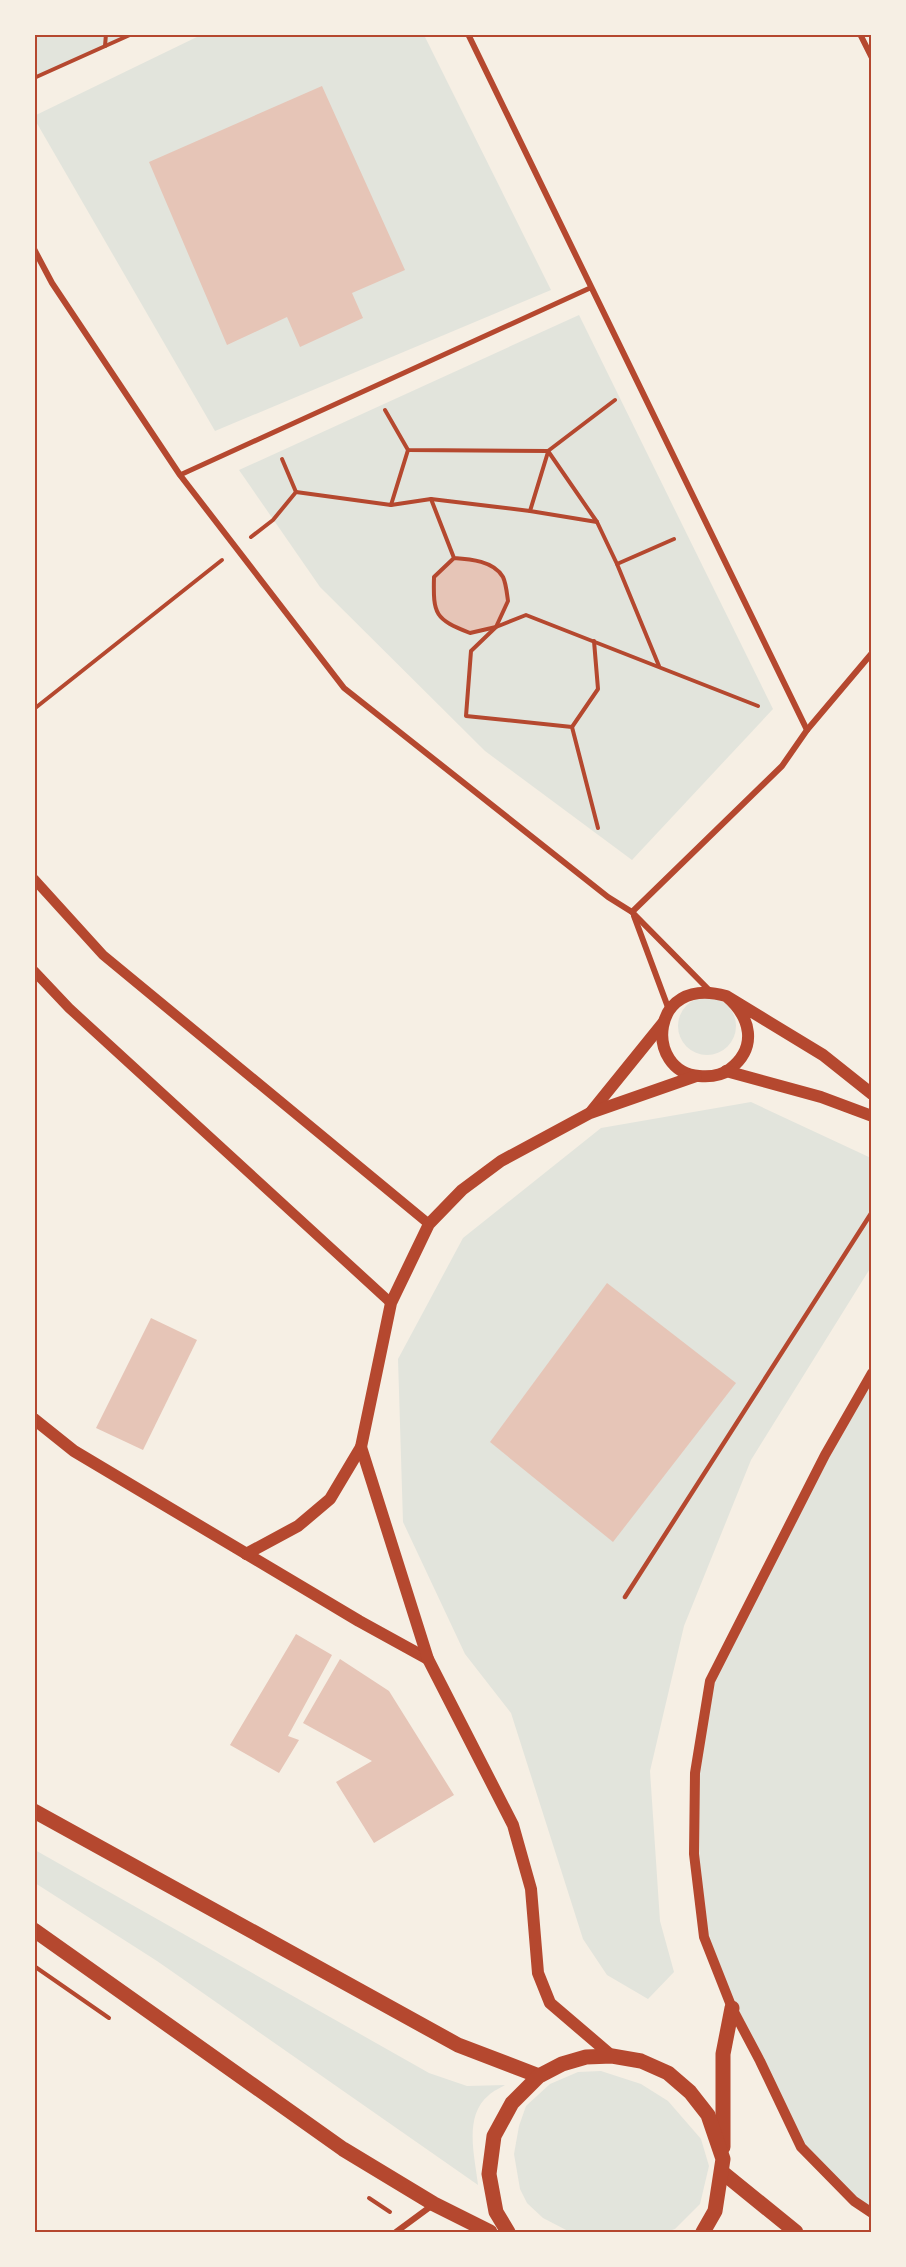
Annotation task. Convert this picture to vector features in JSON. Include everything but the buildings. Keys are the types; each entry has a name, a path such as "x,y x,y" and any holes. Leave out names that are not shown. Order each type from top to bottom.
{"main road":[{"path":"590,1113 663,1023 669,1010 680,999 694,992 710,992 726,996 823,1055 872,1094"},
{"path":"663,1023 661,1035 663,1046 668,1057 685,1072 696,1076 711,1077 726,1071 742,1056 746,1049 748,1034 745,1018 738,1006 726,996"},
{"path":"726,1071 821,1096 872,1116"},
{"path":"246,1554 298,1526 330,1499 362,1446 391,1303 429,1224 462,1190 501,1161 590,1113 696,1076"},
{"path":"34,1419 75,1451 359,1621 428,1659"},
{"path":"362,1446 428,1659 513,1824 531,1889 537,1973 550,2003 612,2056"},
{"path":"34,1810 458,2045 539,2076"},
{"path":"34,1930 343,2149 434,2204 490,2232"},
{"path":"703,2232 715,2211 723,2165 723,2054 732,2008"},
{"path":"508,2232 496,2212 489,2174 494,2136 512,2103 539,2076 562,2064 586,2057 612,2056 641,2061 668,2073 690,2092 708,2115 723,2165 796,2232"}],"street":[{"path":"468,34 807,730"},
{"path":"860,34 872,58"},
{"path":"34,249 52,283 180,475 344,688 608,897 632,912 710,992"},
{"path":"180,475 590,288"},
{"path":"632,912 782,766 807,730 872,653"},
{"path":"34,879 103,955 429,1224"},
{"path":"632,912 669,1010"},
{"path":"34,971 69,1008 391,1303"},
{"path":"872,1374 825,1455 710,1681 695,1773 694,1854 704,1937 732,2008 801,2147 854,2201 872,2213"},
{"path":"396,2232 434,2204"}],"lane":[{"path":"625,1597 872,1212"}],"path":[{"path":"105,46 106,34"},
{"path":"34,78 132,34"},
{"path":"530,511 548,451 615,400"},
{"path":"385,410 408,450 392,506"},
{"path":"408,450 548,451"},
{"path":"548,451 597,522 659,666"},
{"path":"282,459 296,492"},
{"path":"296,492 392,506 431,499 597,522"},
{"path":"34,709 273,520 296,492"},
{"path":"431,499 454,558"},
{"path":"617,564 674,539"},
{"path":"572,727 466,716 471,651 496,627 508,601 502,576 487,563 454,558 434,577 433,604 441,618 470,633 496,627 526,615 758,706"},
{"path":"594,641 598,689 572,727 598,828"}],"shaded area":[{"path":"35,34 131,35 35,78"},
{"path":"201,35 424,35 551,290 215,431 34,116"},
{"path":"579,315 773,709 632,860 485,751 320,587 239,470"},
{"path":"701,997 713,997 728,1005 736,1020 736,1032 728,1047 713,1055 701,1055 686,1047 678,1032 678,1020 686,1005"},
{"path":"751,1102 871,1158 871,1267 751,1460 684,1626 650,1771 660,1921 674,1972 648,1999 607,1975 583,1939 511,1713 465,1654 403,1522 398,1359 463,1238 601,1128"},
{"path":"871,1373 871,2213 801,2147 704,1937 694,1854 695,1773 710,1681"},
{"path":"35,1850 429,2073 467,2086 505,2085 489,2095 481,2104 473,2125 473,2150 478,2185 157,1961 35,1883"},
{"path":"601,2071 641,2084 668,2101 701,2139 709,2166 700,2204 675,2229 666,2232 570,2232 543,2218 527,2203 520,2189 514,2154 519,2126 526,2106 550,2084 578,2072"}]}
